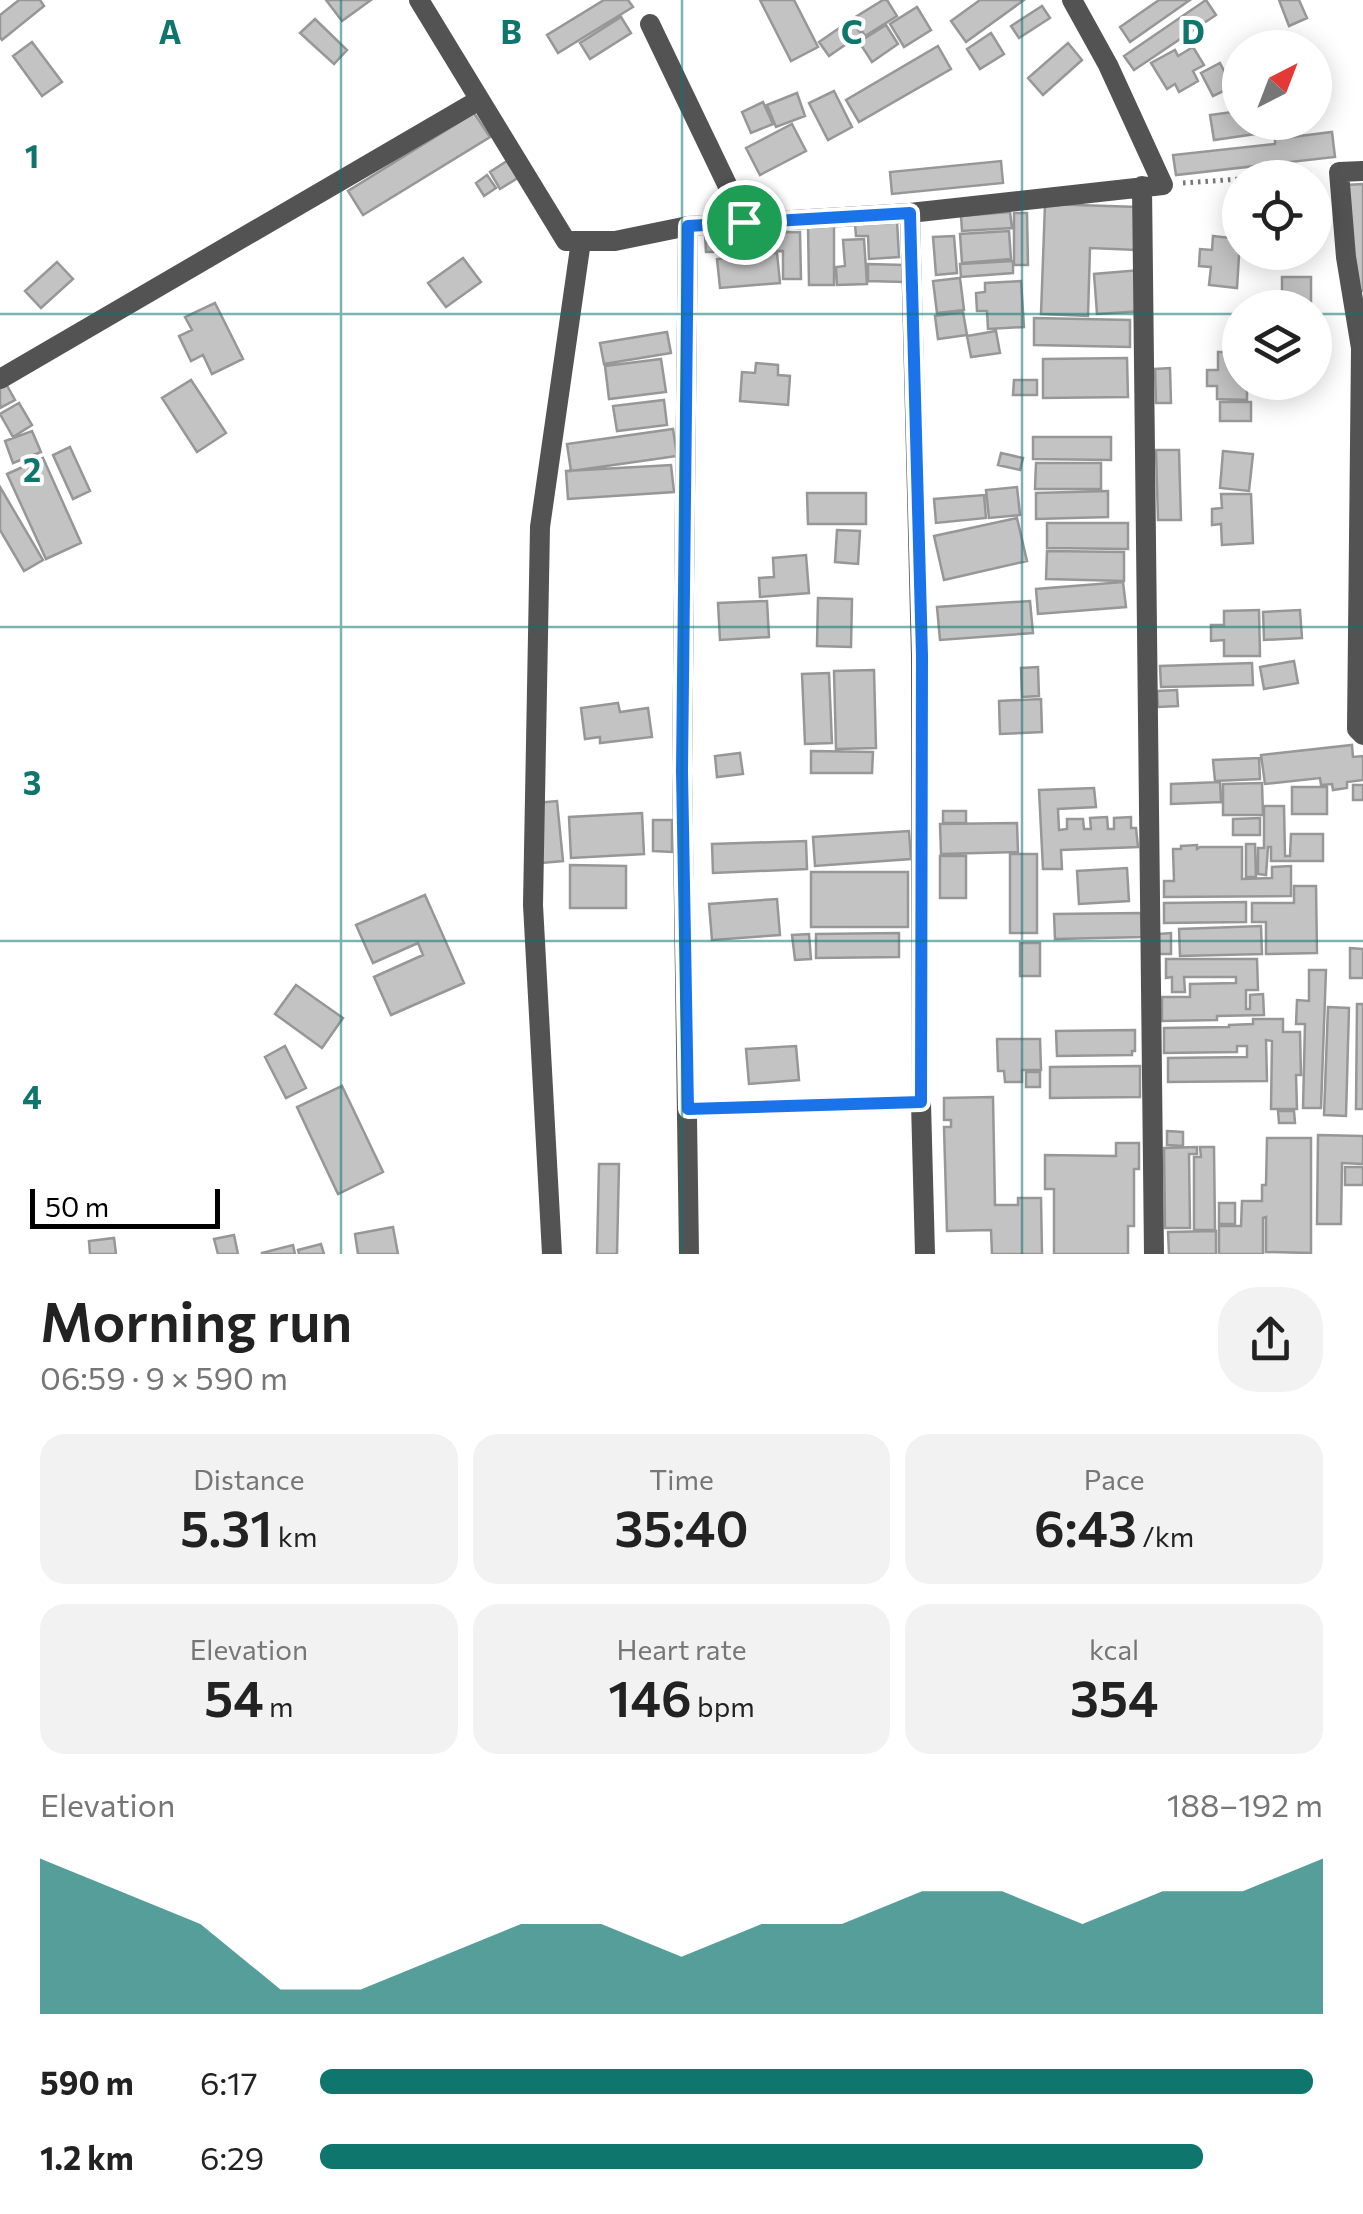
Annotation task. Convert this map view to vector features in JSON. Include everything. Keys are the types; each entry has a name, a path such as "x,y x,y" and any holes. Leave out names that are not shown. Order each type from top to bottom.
{"street":[{"path":"420,0 566,241 615,241 688,226 910,213 1152,185"},
{"path":"1072,0 1108,65 1152,185 1154,1254"},
{"path":"650,24 744,222"},
{"path":"0,379 478,100"},
{"path":"1363,170 1339,172 1346,257 1361,348 1356,728 1363,735"},
{"path":"910,213 922,656 921,1102 925,1254"},
{"path":"688,226 682,771 689,1254"},
{"path":"552,1254 533,905 540,527 581,240"}],"path":[{"path":"1332,173 1339,172"},
{"path":"1152,185 1222,180"},
{"path":"688,1109 921,1102"}],"building":[{"path":"19,0 40,0 44,6 2,40 0,15"},
{"path":"326,0 371,0 342,21"},
{"path":"604,0 628,0 633,7 558,53 547,35"},
{"path":"760,0 794,0 818,47 791,61"},
{"path":"887,0 897,16 865,36 854,18"},
{"path":"980,0 1024,0 966,42 951,21"},
{"path":"1159,0 1190,0 1130,42 1120,27"},
{"path":"1206,0 1216,15 1134,70 1124,56"},
{"path":"1279,0 1299,0 1307,18 1289,26"},
{"path":"1042,6 1050,18 1019,38 1011,26"},
{"path":"917,7 931,30 904,47 890,24"},
{"path":"621,17 631,33 590,59 580,43"},
{"path":"315,19 347,50 334,64 300,33"},
{"path":"851,20 861,34 829,56 819,42"},
{"path":"886,25 898,44 872,62 859,42"},
{"path":"991,33 1004,54 980,69 967,49"},
{"path":"32,42 62,82 42,96 13,56"},
{"path":"1068,43 1082,60 1043,95 1028,78"},
{"path":"938,46 951,69 859,122 846,100"},
{"path":"1193,47 1204,65 1193,71 1198,81 1179,92 1175,84 1167,89 1151,63 1175,50 1178,56"},
{"path":"1220,63 1222,92 1213,96 1201,73"},
{"path":"834,91 852,127 828,140 809,103"},
{"path":"797,93 805,116 776,127 767,105"},
{"path":"763,102 773,124 751,133 742,112"},
{"path":"474,113 490,137 363,215 348,191"},
{"path":"1222,113 1222,139 1214,140 1210,115"},
{"path":"792,124 806,151 760,175 746,148"},
{"path":"1332,132 1335,157 1222,160 1222,170 1176,175 1173,155 1275,144 1275,140 1332,140"},
{"path":"510,159 521,176 500,189 490,172"},
{"path":"1001,161 1003,183 892,194 890,172"},
{"path":"487,175 496,188 484,196 476,183"},
{"path":"1363,184 1363,291 1355,292 1346,185"},
{"path":"1045,204 1138,207 1137,250 1090,248 1088,316 1041,314"},
{"path":"1010,212 1012,228 962,231 961,216"},
{"path":"1014,213 1027,213 1028,265 1014,265"},
{"path":"897,221 899,257 869,259 868,236 856,236 855,224"},
{"path":"808,226 834,226 834,285 809,285"},
{"path":"1009,231 1011,259 962,263 960,234"},
{"path":"800,232 801,279 783,279 783,251 706,252 705,233"},
{"path":"954,236 957,273 936,275 933,237"},
{"path":"1213,236 1222,237 1222,270 1238,270 1237,288 1209,285 1211,267 1199,266 1200,249 1212,250"},
{"path":"864,239 867,284 837,285 836,267 845,266 843,240"},
{"path":"777,253 780,283 720,288 717,259"},
{"path":"463,258 481,282 446,307 428,283"},
{"path":"1013,261 1013,273 961,277 960,264"},
{"path":"57,262 73,279 41,308 25,291"},
{"path":"868,264 904,265 904,282 868,281"},
{"path":"1140,270 1143,311 1097,314 1094,274"},
{"path":"1282,277 1311,277 1311,290 1282,290"},
{"path":"960,278 964,310 937,313 933,281"},
{"path":"1021,281 1024,327 988,329 987,311 977,311 976,293 985,292 985,283"},
{"path":"215,303 243,359 212,374 203,355 191,361 179,336 192,330 185,317"},
{"path":"963,312 967,335 938,339 935,316"},
{"path":"1034,318 1130,320 1130,347 1034,345"},
{"path":"996,331 1000,353 971,357 967,336"},
{"path":"667,332 671,353 604,364 600,343"},
{"path":"1218,352 1222,352 1222,399 1217,399 1217,386 1207,386 1207,370 1218,370"},
{"path":"1127,358 1128,397 1043,398 1043,359"},
{"path":"661,359 666,392 609,399 605,366"},
{"path":"756,363 778,365 778,375 790,376 788,405 740,401 742,372 755,373"},
{"path":"1170,368 1171,403 1156,403 1155,369"},
{"path":"191,380 226,433 197,452 162,398"},
{"path":"1014,380 1037,380 1037,395 1013,395"},
{"path":"5,382 15,400 0,408 0,384"},
{"path":"664,400 667,425 617,431 613,406"},
{"path":"1220,402 1251,402 1251,421 1220,421"},
{"path":"19,403 32,425 13,437 0,414"},
{"path":"673,429 677,456 571,471 567,444"},
{"path":"32,431 41,452 13,463 5,441"},
{"path":"1033,437 1111,437 1111,460 1033,459"},
{"path":"70,447 90,491 73,499 53,455"},
{"path":"1156,450 1179,450 1181,520 1158,520"},
{"path":"1223,451 1253,454 1249,491 1220,488"},
{"path":"1001,453 1023,458 1020,470 998,465"},
{"path":"43,458 81,543 46,559 7,474"},
{"path":"1036,463 1101,463 1101,489 1035,489"},
{"path":"671,465 674,492 568,499 566,471"},
{"path":"0,487 43,560 24,571 0,530"},
{"path":"1017,487 1020,515 989,518 986,490"},
{"path":"1108,491 1108,517 1036,519 1036,493"},
{"path":"807,493 866,493 866,524 808,524"},
{"path":"1221,494 1251,494 1253,543 1222,545 1221,524 1212,525 1212,509 1222,508"},
{"path":"984,495 986,518 936,523 934,499"},
{"path":"1017,518 1027,561 944,580 934,536"},
{"path":"1047,523 1128,523 1128,549 1047,548"},
{"path":"837,530 860,531 858,564 835,562"},
{"path":"1047,551 1124,552 1124,581 1046,579"},
{"path":"806,555 809,593 760,597 759,578 774,577 773,558"},
{"path":"1123,582 1126,607 1038,614 1036,589"},
{"path":"818,598 852,599 851,647 817,646"},
{"path":"767,601 769,637 720,640 718,603"},
{"path":"1030,601 1033,633 940,640 937,607"},
{"path":"1259,610 1260,656 1224,656 1224,640 1211,641 1211,625 1224,625 1224,611"},
{"path":"1300,610 1302,638 1264,640 1263,612"},
{"path":"1294,661 1298,683 1264,689 1260,667"},
{"path":"1252,663 1253,685 1161,687 1160,666"},
{"path":"1038,667 1039,696 1022,697 1021,668"},
{"path":"874,670 876,748 836,749 834,671"},
{"path":"829,673 832,743 805,744 802,674"},
{"path":"1177,690 1178,706 1158,707 1157,691"},
{"path":"1041,699 1042,732 1000,734 999,701"},
{"path":"618,703 620,712 648,708 652,737 600,743 600,737 585,739 581,708"},
{"path":"1352,745 1353,757 1363,756 1363,780 1347,782 1347,788 1333,790 1332,784 1321,785 1320,778 1265,784 1261,755"},
{"path":"811,751 873,752 872,773 811,773"},
{"path":"740,753 743,774 717,777 715,756"},
{"path":"1259,758 1260,779 1215,781 1213,760"},
{"path":"1220,782 1221,802 1171,804 1171,784"},
{"path":"1262,783 1263,815 1223,815 1223,784"},
{"path":"1353,785 1363,785 1363,800 1353,800"},
{"path":"1292,787 1327,787 1327,814 1292,814"},
{"path":"1094,788 1096,807 1058,809 1059,830 1067,829 1067,819 1083,819 1084,829 1091,829 1090,818 1107,817 1108,829 1114,829 1114,818 1131,817 1138,847 1061,850 1062,869 1043,869 1039,790"},
{"path":"557,801 563,861 542,863 536,803"},
{"path":"1264,806 1284,806 1285,856 1290,856 1291,834 1323,834 1323,861 1271,861 1268,847 1266,875 1258,874 1258,848 1264,848"},
{"path":"943,811 966,811 966,823 943,823"},
{"path":"642,813 644,854 571,858 569,817"},
{"path":"1260,818 1260,835 1233,835 1233,819"},
{"path":"653,820 672,820 672,852 653,851"},
{"path":"1017,823 1018,852 941,854 940,824"},
{"path":"909,831 911,859 815,866 813,837"},
{"path":"806,841 807,869 713,873 712,844"},
{"path":"1246,844 1255,844 1256,877 1246,877"},
{"path":"1197,845 1197,849 1242,847 1242,879 1272,878 1272,867 1291,866 1291,896 1164,897 1164,881 1174,881 1173,849"},
{"path":"1010,854 1037,854 1037,933 1010,933"},
{"path":"940,856 966,856 966,898 940,898"},
{"path":"570,865 626,866 626,908 570,908"},
{"path":"1127,868 1129,901 1079,904 1077,871"},
{"path":"811,872 908,872 908,927 811,927"},
{"path":"1294,886 1316,886 1317,953 1266,954 1266,922 1252,922 1252,903 1294,903"},
{"path":"425,895 464,983 391,1015 374,977 423,955 418,943 373,963 356,925"},
{"path":"777,899 780,935 712,940 709,904"},
{"path":"1246,902 1246,922 1164,923 1164,903"},
{"path":"1141,913 1142,937 1055,939 1054,914"},
{"path":"1261,926 1262,954 1180,956 1179,929"},
{"path":"899,933 899,957 816,958 816,934"},
{"path":"1171,933 1171,954 1159,954 1159,934"},
{"path":"809,934 811,959 795,960 792,935"},
{"path":"1020,943 1040,943 1040,976 1020,976"},
{"path":"1350,948 1363,949 1363,978 1350,978"},
{"path":"1166,959 1257,959 1258,990 1246,990 1246,1009 1250,1009 1250,995 1263,994 1264,1015 1162,1021 1162,997 1190,997 1190,984 1236,983 1236,977 1184,977 1185,992 1172,992 1172,977 1166,978"},
{"path":"1309,970 1326,970 1321,1108 1303,1108 1305,1024 1296,1024 1297,1000 1309,1001"},
{"path":"296,985 343,1018 322,1048 275,1014"},
{"path":"1357,1004 1363,1004 1363,1109 1356,1109"},
{"path":"1328,1007 1349,1008 1346,1116 1324,1115"},
{"path":"1253,1019 1283,1019 1283,1032 1300,1032 1297,1109 1271,1109 1272,1041 1266,1040 1267,1081 1168,1082 1168,1058 1247,1057 1247,1046 1237,1046 1237,1052 1164,1053 1164,1028 1229,1027 1253,1024"},
{"path":"1135,1030 1132,1055 1057,1056 1056,1031"},
{"path":"997,1039 1040,1039 1041,1070 1022,1070 1022,1082 1005,1082 1004,1071 998,1071"},
{"path":"285,1046 306,1088 286,1098 265,1057"},
{"path":"796,1046 799,1080 749,1084 746,1049"},
{"path":"1140,1066 1140,1097 1050,1098 1050,1067"},
{"path":"1026,1072 1040,1072 1040,1087 1026,1087"},
{"path":"342,1086 383,1172 338,1194 297,1107"},
{"path":"993,1097 995,1205 1018,1205 1018,1198 1041,1198 1042,1254 992,1254 991,1230 947,1231 944,1127 951,1127 951,1120 944,1120 944,1098"},
{"path":"1278,1111 1294,1111 1295,1123 1279,1123"},
{"path":"1167,1131 1183,1132 1183,1146 1167,1145"},
{"path":"1318,1135 1363,1136 1363,1164 1342,1163 1341,1224 1317,1224"},
{"path":"1267,1138 1311,1138 1311,1253 1266,1252 1266,1217 1263,1254 1219,1254 1219,1226 1241,1226 1242,1201 1262,1201"},
{"path":"1116,1143 1139,1143 1139,1169 1134,1169 1134,1226 1128,1226 1128,1254 1054,1254 1054,1189 1045,1189 1045,1155 1116,1156"},
{"path":"1197,1147 1197,1154 1189,1154 1190,1228 1165,1228 1164,1148"},
{"path":"1200,1147 1214,1147 1215,1230 1194,1230 1194,1157 1201,1157"},
{"path":"599,1164 619,1164 617,1254 597,1254"},
{"path":"1345,1167 1363,1167 1363,1185 1345,1185"},
{"path":"1219,1203 1235,1203 1235,1224 1219,1224"},
{"path":"393,1227 398,1254 358,1254 355,1234"},
{"path":"1216,1231 1216,1254 1169,1254 1168,1232"},
{"path":"234,1235 238,1254 218,1254 214,1239"},
{"path":"114,1238 116,1254 90,1254 89,1241"},
{"path":"321,1244 324,1254 299,1254 298,1250"},
{"path":"293,1245 295,1254 262,1254 262,1253"}],"route":[{"path":"910,213 922,656 921,1102 688,1109 682,771 688,226 744,222 910,213"}]}
